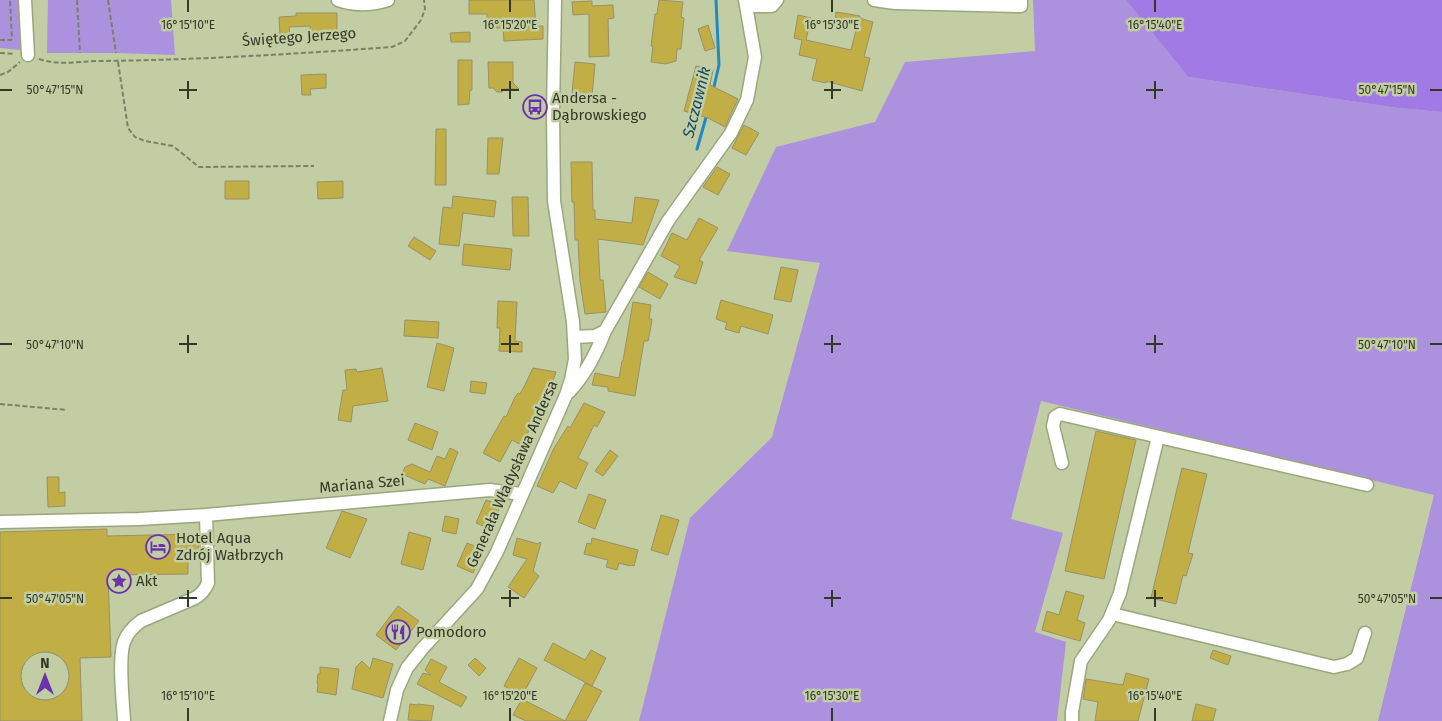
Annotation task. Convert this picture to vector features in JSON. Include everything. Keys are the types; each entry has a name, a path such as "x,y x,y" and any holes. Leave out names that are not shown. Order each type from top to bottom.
{"street":[{"path":"25,0 28,55"},
{"name":"Świętego Jerzego","path":"338,0 355,4 376,4 388,0"},
{"name":"Generała Władysława Andersa","path":"390,721 397,690 407,668 422,649 478,590 497,552 571,380 575,359 573,322 554,201 555,0"},
{"path":"566,395 580,380 668,220 730,133 748,100 755,57 746,3 772,6 777,0"},
{"path":"874,0 895,3 974,2 1021,6 1021,0"},
{"path":"597,350 586,352 582,350 574,338 595,336 605,332"},
{"path":"1062,463 1053,426 1055,418 1060,414 1367,485"},
{"path":"1072,721 1081,661 1095,643 1112,614 1120,593 1158,437"},
{"name":"Mariana Szei","path":"0,522 120,520 206,515 490,490 522,494"},
{"path":"124,721 121,654 123,643 128,632 141,621 195,598 205,590 208,584 206,515"},
{"path":"1112,614 1334,666 1348,664 1358,658 1365,632"}],"path":[{"path":"0,40 11,40 12,38 10,0"},
{"path":"77,0 80,53"},
{"path":"108,0 116,53"},
{"name":"Świętego Jerzego","path":"0,53 28,55 52,64 272,56 392,47 405,41 421,20 425,9 424,0"},
{"path":"0,76 8,72 28,55"},
{"path":"118,62 128,128 135,138 173,146 199,168 314,166"},
{"path":"0,404 67,410"}],"shaded area":[{"path":"0,0 21,0 19,6 20,50 0,48"},
{"path":"48,0 171,0 175,55 47,53"},
{"path":"1033,0 1126,0 1188,77 1398,108 1442,112 1442,721 1378,721 1434,495 1041,401 1011,519 1063,533 1035,632 1066,642 1057,721 639,721 690,518 772,437 820,263 727,251 776,147 875,122 905,62 1035,51"},
{"path":"1126,0 1442,0 1442,112 1398,108 1188,77"}],"building":[{"path":"469,0 534,0 536,26 543,26 543,39 504,41 503,28 487,28 487,14 469,14"},
{"path":"659,0 683,2 681,17 684,18 681,49 677,49 676,61 666,64 651,62 655,14 657,14"},
{"path":"592,1 592,6 613,5 614,18 608,19 609,56 589,57 589,14 573,15 572,2"},
{"path":"836,12 860,16 859,18 873,22 864,57 870,58 862,91 826,81 826,83 812,80 817,59 799,55 802,40 794,38 798,15 811,18 806,40 851,50 857,26 835,22"},
{"path":"296,13 337,13 337,37 324,37 324,41 311,41 310,26 289,27 290,36 280,36 279,17 296,16"},
{"path":"708,25 715,48 705,51 698,29"},
{"path":"470,32 470,42 451,42 450,33"},
{"path":"458,60 472,60 472,90 470,90 469,104 458,105"},
{"path":"488,62 513,62 513,83 519,89 504,89 502,92 497,92 493,88 489,88"},
{"path":"575,62 595,64 592,96 572,93"},
{"path":"696,66 713,70 710,85 738,99 725,127 708,118 684,111"},
{"path":"326,74 326,88 310,89 311,95 302,95 301,75"},
{"path":"744,125 759,133 746,155 732,148"},
{"path":"436,129 446,129 446,185 435,185"},
{"path":"488,138 503,138 499,174 487,174"},
{"path":"571,162 592,162 593,210 595,210 595,219 632,223 635,197 659,200 643,245 598,239 600,280 603,280 606,312 585,314 580,281 578,240 575,240"},
{"path":"717,167 730,174 718,195 703,187"},
{"path":"225,181 249,181 249,199 225,199"},
{"path":"343,181 343,198 318,199 317,182"},
{"path":"453,196 496,201 494,217 463,213 459,246 439,244 443,207 452,208"},
{"path":"512,197 528,197 529,236 513,236"},
{"path":"699,218 718,228 699,260 703,262 696,284 674,277 680,266 661,256 672,233 687,240"},
{"path":"414,237 436,251 430,260 408,246"},
{"path":"464,244 512,249 510,270 462,265"},
{"path":"781,267 798,270 791,302 774,299"},
{"path":"648,272 668,284 660,299 639,287"},
{"path":"721,300 773,315 768,334 741,326 739,333 725,329 727,323 716,319"},
{"path":"498,301 517,302 515,341 522,342 522,352 499,351 500,328 497,328"},
{"path":"633,302 651,305 649,319 652,319 648,341 644,341 635,396 608,391 608,387 592,385 595,373 619,378"},
{"path":"405,320 439,322 438,338 404,336"},
{"path":"437,343 454,348 444,391 427,387"},
{"path":"382,368 388,401 353,406 351,422 338,420 343,390 347,390 345,370 356,369 357,372"},
{"path":"533,368 556,372 535,420 521,445 512,440 500,462 483,453 504,416 506,417 515,397 518,393 520,394"},
{"path":"471,381 487,383 485,394 470,392"},
{"path":"584,403 605,412 597,427 594,425 578,458 588,463 576,489 560,481 553,493 537,486 554,448 568,426 570,428"},
{"path":"415,423 438,432 432,450 408,440"},
{"path":"1096,431 1136,440 1104,579 1065,571"},
{"path":"450,448 458,452 445,486 428,479 425,484 402,474 405,467 412,464 430,472 437,456 445,459"},
{"path":"610,450 618,456 603,476 595,471"},
{"path":"1182,468 1207,474 1188,553 1193,554 1186,576 1183,575 1176,604 1151,598"},
{"path":"47,477 59,477 59,493 65,492 65,506 48,507"},
{"path":"589,494 606,500 595,529 578,522"},
{"path":"486,500 501,505 490,529 476,523"},
{"path":"342,511 367,519 350,558 326,548"},
{"path":"661,515 679,520 668,555 651,550"},
{"path":"445,516 459,519 456,534 442,531"},
{"path":"107,529 107,536 198,534 199,558 188,558 188,574 108,575 111,657 80,658 82,721 0,721 0,532"},
{"path":"409,532 431,538 423,570 401,564"},
{"path":"517,538 538,544 541,543 533,571 539,576 524,598 508,587 527,559 513,555"},
{"path":"592,538 638,550 634,566 619,563 617,570 606,567 608,560 584,554 587,543 591,544"},
{"path":"467,543 484,550 473,573 457,566"},
{"path":"1066,591 1084,596 1077,620 1085,623 1080,641 1042,630 1047,611 1059,615"},
{"path":"398,606 419,621 396,650 376,635"},
{"path":"553,643 585,660 591,650 606,658 592,686 544,660"},
{"path":"1213,650 1231,656 1228,665 1210,658"},
{"path":"373,658 393,664 383,698 352,689 356,667 362,661 370,669"},
{"path":"475,658 486,668 479,676 468,665"},
{"path":"519,658 537,668 522,696 504,686"},
{"path":"431,659 447,667 439,682 467,697 461,707 417,684 423,673 431,675 425,670"},
{"path":"320,667 339,669 336,695 317,692"},
{"path":"1126,673 1149,679 1138,721 1095,721 1098,702 1083,699 1086,679 1123,685"},
{"path":"585,683 602,691 586,721 565,721"},
{"path":"522,699 565,721 526,721 513,715"},
{"path":"410,704 434,706 431,721 408,720"},
{"path":"1196,704 1216,709 1213,721 1192,721"}],"waterway":[{"name":"Szczawnik","path":"713,91 719,65 716,0"},
{"name":"Szczawnik","path":"697,149 707,114"}],"place":[{"name":"Andersa - Dąbrowskiego","path":"535,107"},
{"name":"Hotel Aqua Zdrój Wałbrzych","path":"158,547"},
{"name":"Akt","path":"119,581"},
{"name":"Pomodoro","path":"398,632"}]}
